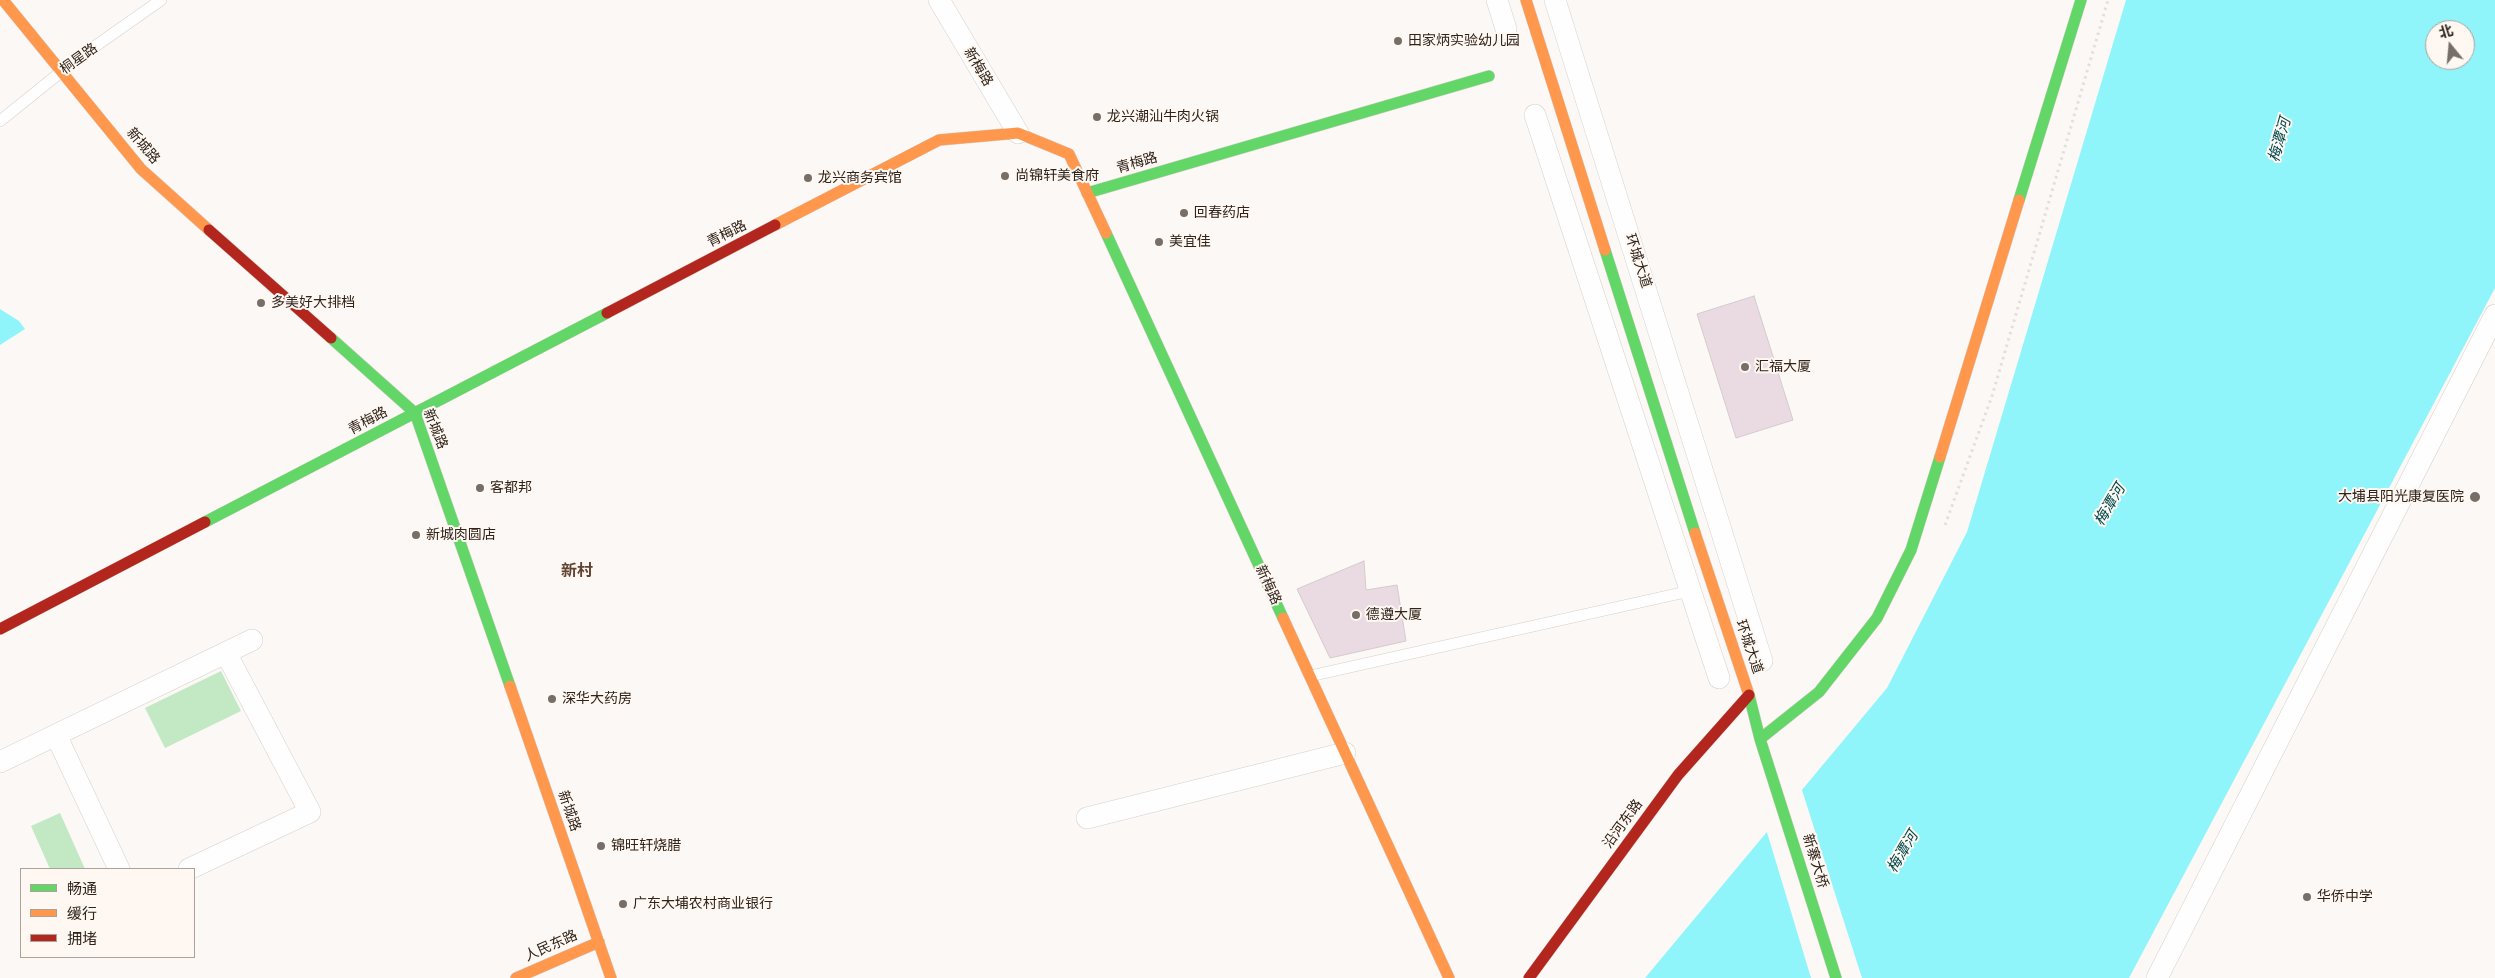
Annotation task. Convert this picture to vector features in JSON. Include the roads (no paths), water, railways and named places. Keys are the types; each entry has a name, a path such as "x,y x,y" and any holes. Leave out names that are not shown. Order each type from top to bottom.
{"main road":[{"name":"新城路","path":"4,0 141,169 415,413 612,978"},
{"name":"环城大道","path":"1526,0 1712,586 1749,695"},
{"path":"1760,738 1819,692 1877,618 1911,550 2081,0"},
{"name":"青梅路","path":"0,629 939,140 1018,134 1069,154 1087,193 1489,76"},
{"name":"新梅路","path":"1087,193 1449,978"},
{"name":"环城大道","path":"1721,572 1754,676 1749,695"},
{"name":"新寨大桥","path":"1749,695 1760,738 1836,978"},
{"name":"沿河东路","path":"1529,978 1678,775 1749,695"},
{"name":"人民东路","path":"516,978 598,942"}],"street":[{"name":"新梅路","path":"939,0 1018,134"},
{"path":"1497,0 1506,29"},
{"path":"1555,0 1762,661"},
{"path":"1535,115 1719,678"},
{"path":"2156,978 2495,315"},
{"path":"0,762 252,640"},
{"path":"191,868 310,812 226,653"},
{"path":"56,734 119,868"},
{"path":"1087,818 1345,753"}],"lane":[{"name":"桐星路","path":"0,121 62,71 161,0"},
{"path":"1310,676 1690,591"}],"water":[{"name":"梅潭河","path":"2126,0 2495,0 2495,288 2129,978 1645,978 1887,688 1967,532"},
{"path":"0,309 19,321 25,329 0,345"}],"place":[{"name":"田家炳实验幼儿园","path":"1398,41"},
{"name":"龙兴潮汕牛肉火锅","path":"1097,117"},
{"name":"尚锦轩美食府","path":"1005,176"},
{"name":"龙兴商务宾馆","path":"808,178"},
{"name":"回春药店","path":"1184,213"},
{"name":"美宜佳","path":"1159,242"},
{"name":"多美好大排档","path":"261,303"},
{"name":"汇福大厦","path":"1745,367"},
{"name":"客都邦","path":"480,488"},
{"name":"大埔县阳光康复医院","path":"2475,497"},
{"name":"新城肉圆店","path":"416,535"},
{"name":"德遵大厦","path":"1356,615"},
{"name":"深华大药房","path":"552,699"},
{"name":"锦旺轩烧腊","path":"601,846"},
{"name":"华侨中学","path":"2307,897"},
{"name":"广东大埔农村商业银行","path":"623,904"}],"district":[{"name":"新村","path":"577,571"}]}
